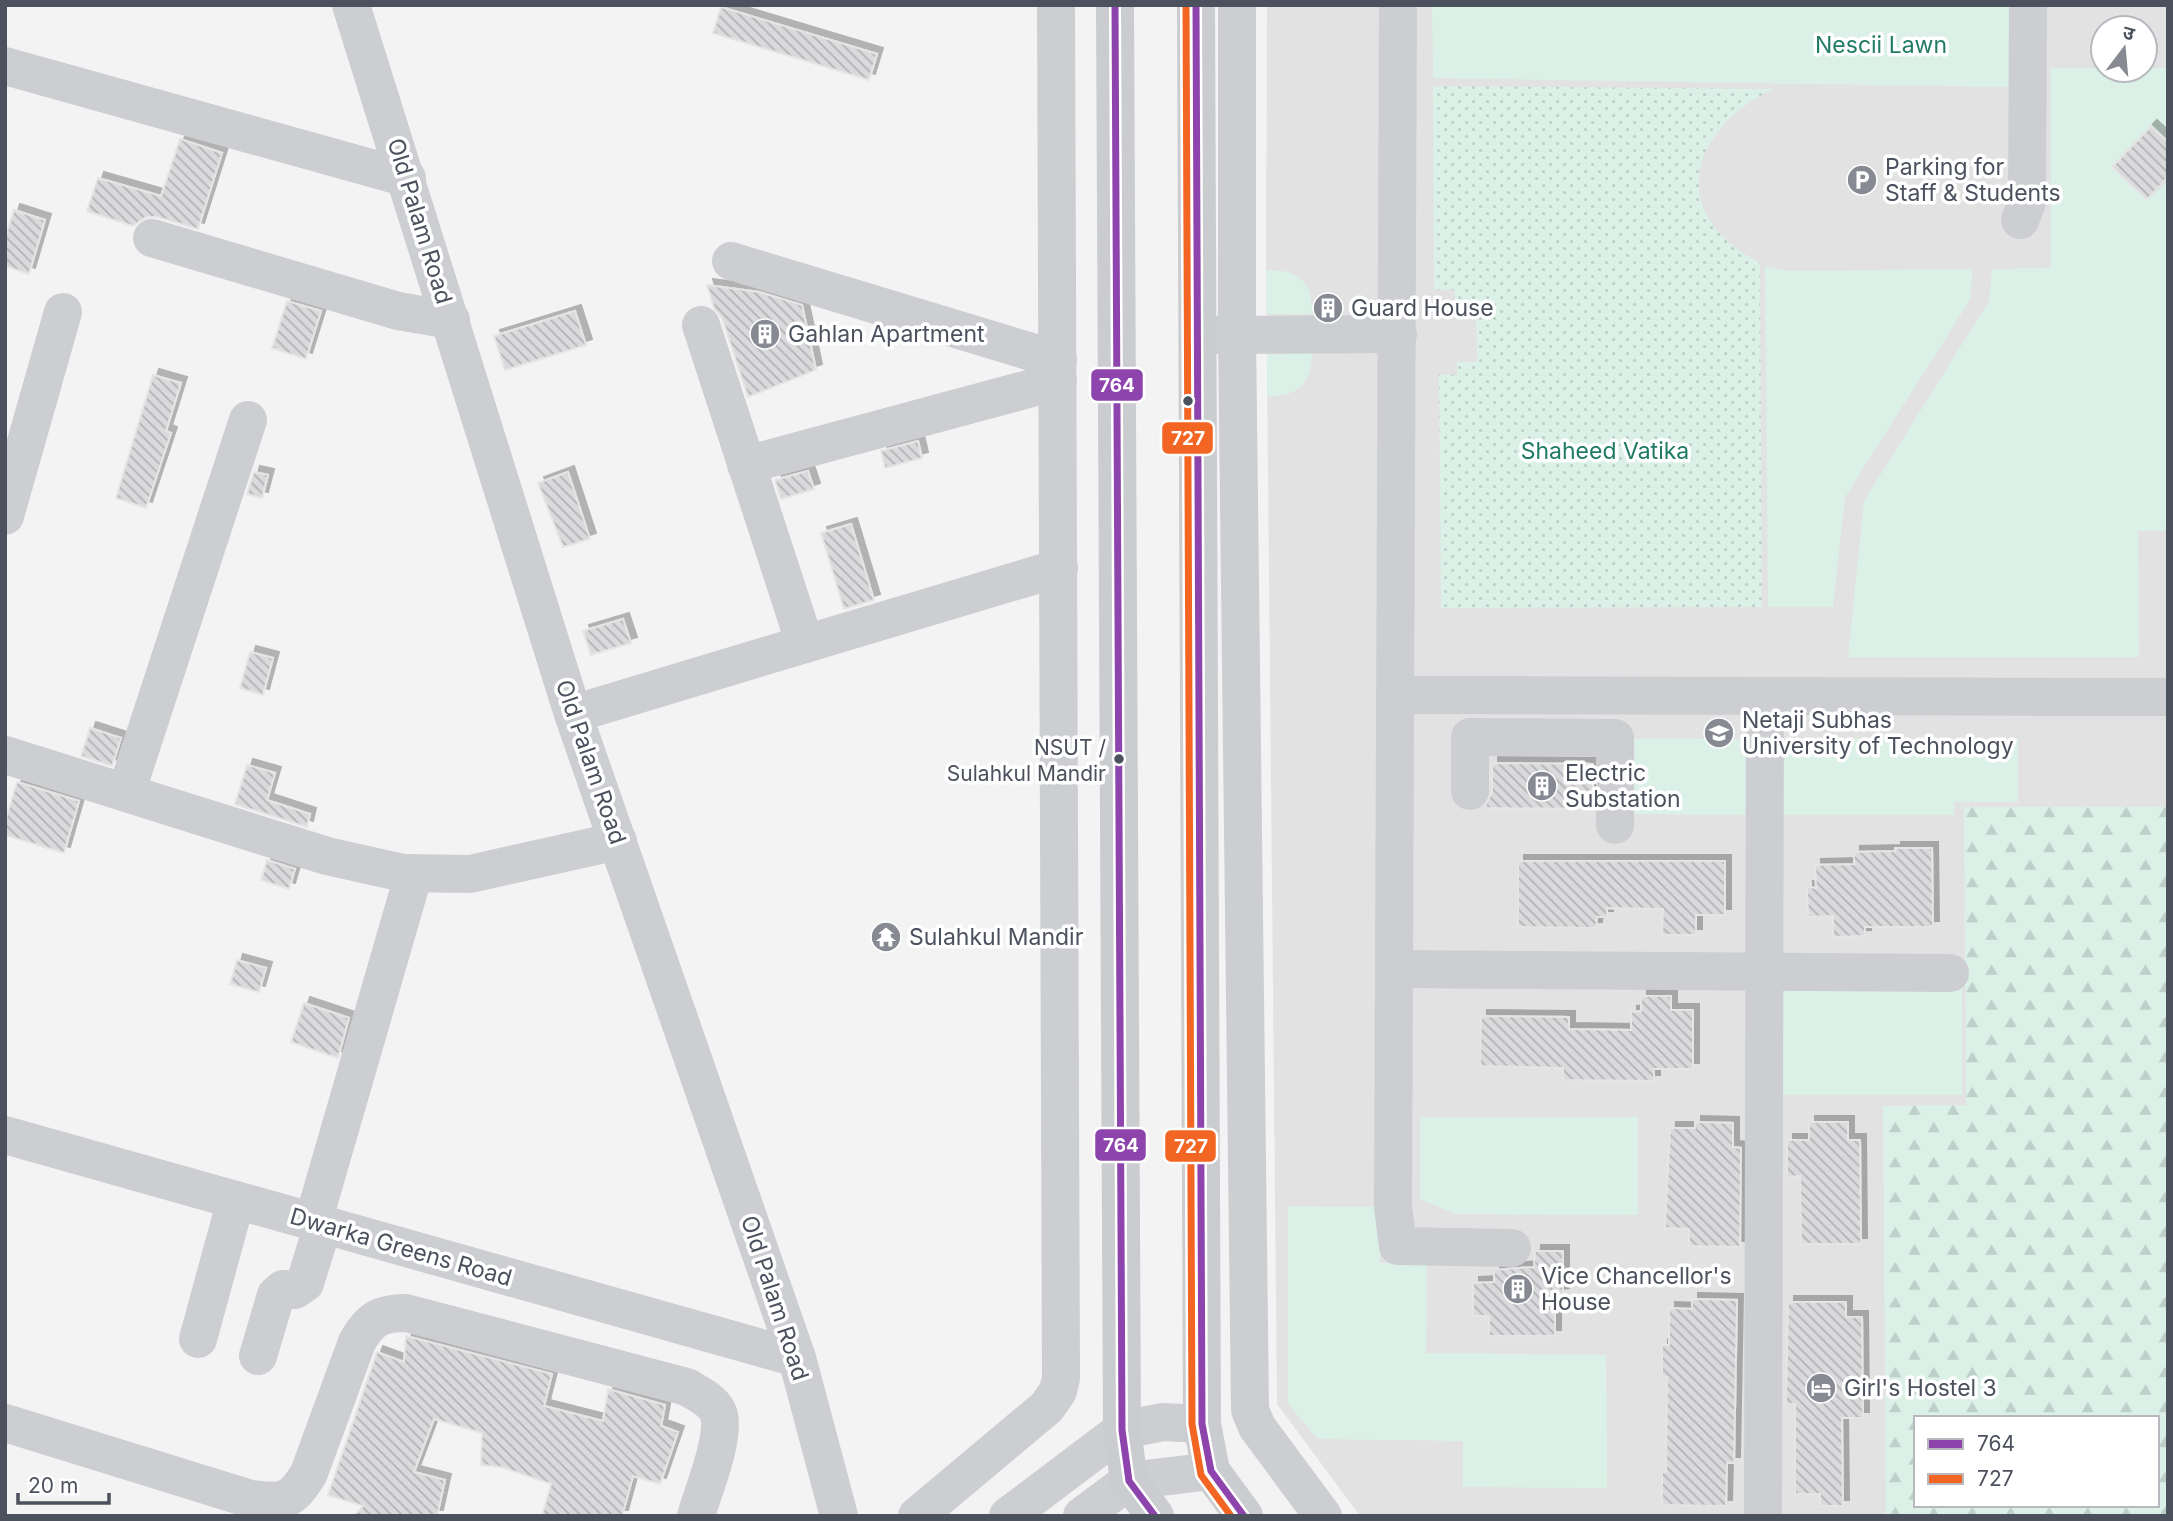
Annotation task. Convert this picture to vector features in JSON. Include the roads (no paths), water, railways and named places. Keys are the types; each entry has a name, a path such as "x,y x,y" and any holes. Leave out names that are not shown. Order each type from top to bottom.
{"main road":[{"path":"1115,5 1122,1430 1129,1481 1154,1516"},
{"path":"1196,5 1202,1423 1211,1471 1244,1516"}],"street":[{"name":"Old Palam Road","path":"351,5 452,320 573,713 797,1358 839,1516"},
{"path":"917,1516 1047,1407 1058,1391 1061,1378 1056,5"},
{"path":"1237,5 1237,334 1250,1410 1257,1427 1323,1516"},
{"path":"1398,5 1392,1207 1398,1246 1512,1248"},
{"path":"2020,220 2027,202 2028,5"},
{"path":"5,66 407,178"},
{"path":"152,238 398,311 452,320"},
{"path":"731,261 1058,371"},
{"path":"5,516 64,312"},
{"path":"701,325 805,644"},
{"path":"1199,338 1237,334 1398,334"},
{"path":"746,465 1058,371"},
{"path":"126,793 248,420"},
{"path":"573,713 1059,568"},
{"path":"1396,695 2168,697"},
{"path":"1519,695 1519,738"},
{"path":"1763,1516 1765,697"},
{"path":"1470,790 1470,737 1615,738 1615,825"},
{"path":"5,755 327,856 414,873 470,874 618,841"},
{"path":"258,1356 276,1295 283,1289 302,1286 414,873"},
{"path":"1395,969 1950,973"},
{"name":"Dwarka Greens Road","path":"5,1135 797,1358"},
{"path":"198,1339 236,1200"},
{"path":"10,1429 282,1509 298,1492 309,1473 357,1342 368,1323 384,1313 406,1313 687,1387 707,1398 719,1413 719,1433 696,1516"},
{"path":"1008,1516 1122,1430 1163,1422 1202,1423"},
{"path":"1082,1516 1129,1481 1211,1471"}],"place":[{"name":"Parking for Staff & Students","path":"1862,180"},
{"name":"Guard House","path":"1328,308"},
{"name":"Gahlan Apartment","path":"765,334"},
{"name":"Netaji Subhas University of Technology","path":"1719,733"},
{"name":"NSUT / Sulahkul Mandir","path":"1119,759"},
{"name":"Electric Substation","path":"1542,786"},
{"name":"Sulahkul Mandir","path":"886,937"},
{"name":"Vice Chancellor's House","path":"1518,1289"},
{"name":"Girl's Hostel 3","path":"1821,1388"}],"park label":[{"name":"Nescii Lawn","path":"1881,45"},
{"name":"Shaheed Vatika","path":"1605,451"}]}
